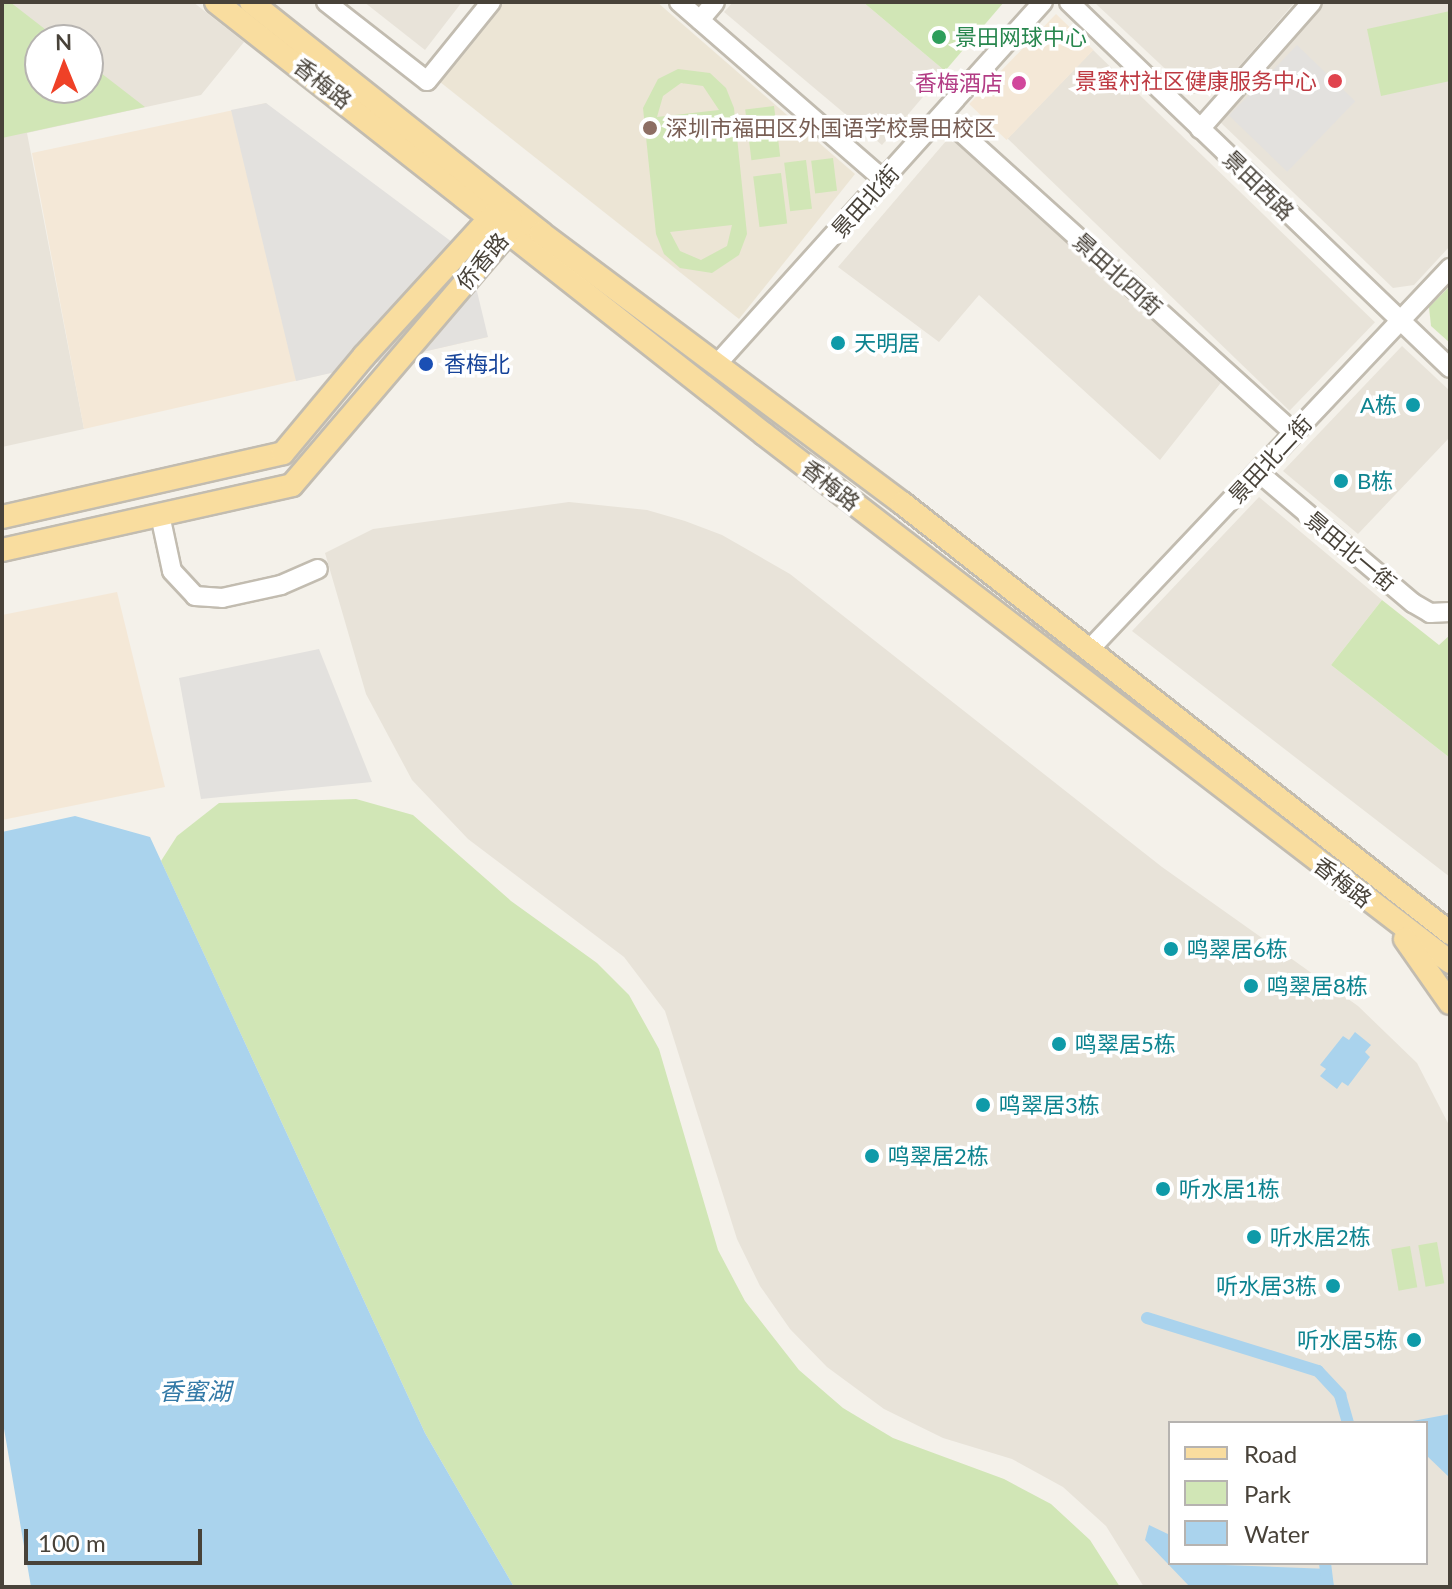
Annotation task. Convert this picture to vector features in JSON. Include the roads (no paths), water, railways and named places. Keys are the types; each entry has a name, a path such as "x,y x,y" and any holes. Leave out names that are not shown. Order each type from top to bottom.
{"main road":[{"name":"香梅路","path":"216,2 490,218"},
{"name":"香梅路","path":"251,2 674,363 1450,962"},
{"name":"侨香路","path":"2,517 283,453 364,356 490,218 511,221"},
{"name":"香梅路","path":"511,221 717,364 902,503 1450,933"},
{"name":"侨香路","path":"2,550 292,485 511,221"},
{"path":"674,363 717,364"},
{"path":"698,382 717,364"},
{"path":"889,531 883,511 902,503"},
{"path":"1381,911 1450,1003"},
{"path":"1421,911 1450,918"}],"street":[{"path":"326,2 427,81 491,2"},
{"path":"679,2 884,180"},
{"path":"700,20 715,2"},
{"name":"景田北街","path":"717,364 1043,2"},
{"name":"景田西路","path":"1069,2 1450,368"},
{"path":"1200,129 1312,2"},
{"name":"景田北四街","path":"944,112 1297,430"},
{"name":"景田北二街","path":"1089,650 1450,268"},
{"name":"景田北一街","path":"1258,472 1413,603 1430,613 1450,612"},
{"path":"160,515 172,571 195,596 222,598 281,585 318,569"}],"water":[{"name":"香蜜湖","path":"75,816 150,837 425,1433 514,1587 31,1587 2,1417 2,832"},
{"path":"1355,1032 1371,1045 1365,1052 1370,1057 1348,1086 1342,1082 1337,1089 1320,1076 1326,1069 1320,1065 1343,1036 1349,1040"},
{"path":"1450,1414 1450,1478 1428,1457 1428,1421 1413,1421"},
{"path":"1149,1525 1168,1534 1168,1564 1145,1540"},
{"path":"1169,1565 1330,1569 1334,1587 1190,1587"}],"waterway":[{"path":"1147,1318 1318,1371 1340,1395 1347,1421"},
{"path":"1325,1565 1328,1587"}],"place":[{"name":"景田网球中心","path":"939,37"},
{"name":"景蜜村社区健康服务中心","path":"1335,81"},
{"name":"香梅酒店","path":"1019,83"},
{"name":"深圳市福田区外国语学校景田校区","path":"650,128"},
{"name":"天明居","path":"838,343"},
{"name":"香梅北","path":"426,364"},
{"name":"A栋","path":"1413,405"},
{"name":"B栋","path":"1341,481"},
{"name":"鸣翠居6栋","path":"1171,949"},
{"name":"鸣翠居8栋","path":"1251,986"},
{"name":"鸣翠居5栋","path":"1059,1044"},
{"name":"鸣翠居3栋","path":"983,1105"},
{"name":"鸣翠居2栋","path":"872,1156"},
{"name":"听水居1栋","path":"1163,1189"},
{"name":"听水居2栋","path":"1254,1237"},
{"name":"听水居3栋","path":"1333,1286"},
{"name":"听水居5栋","path":"1414,1340"}]}
